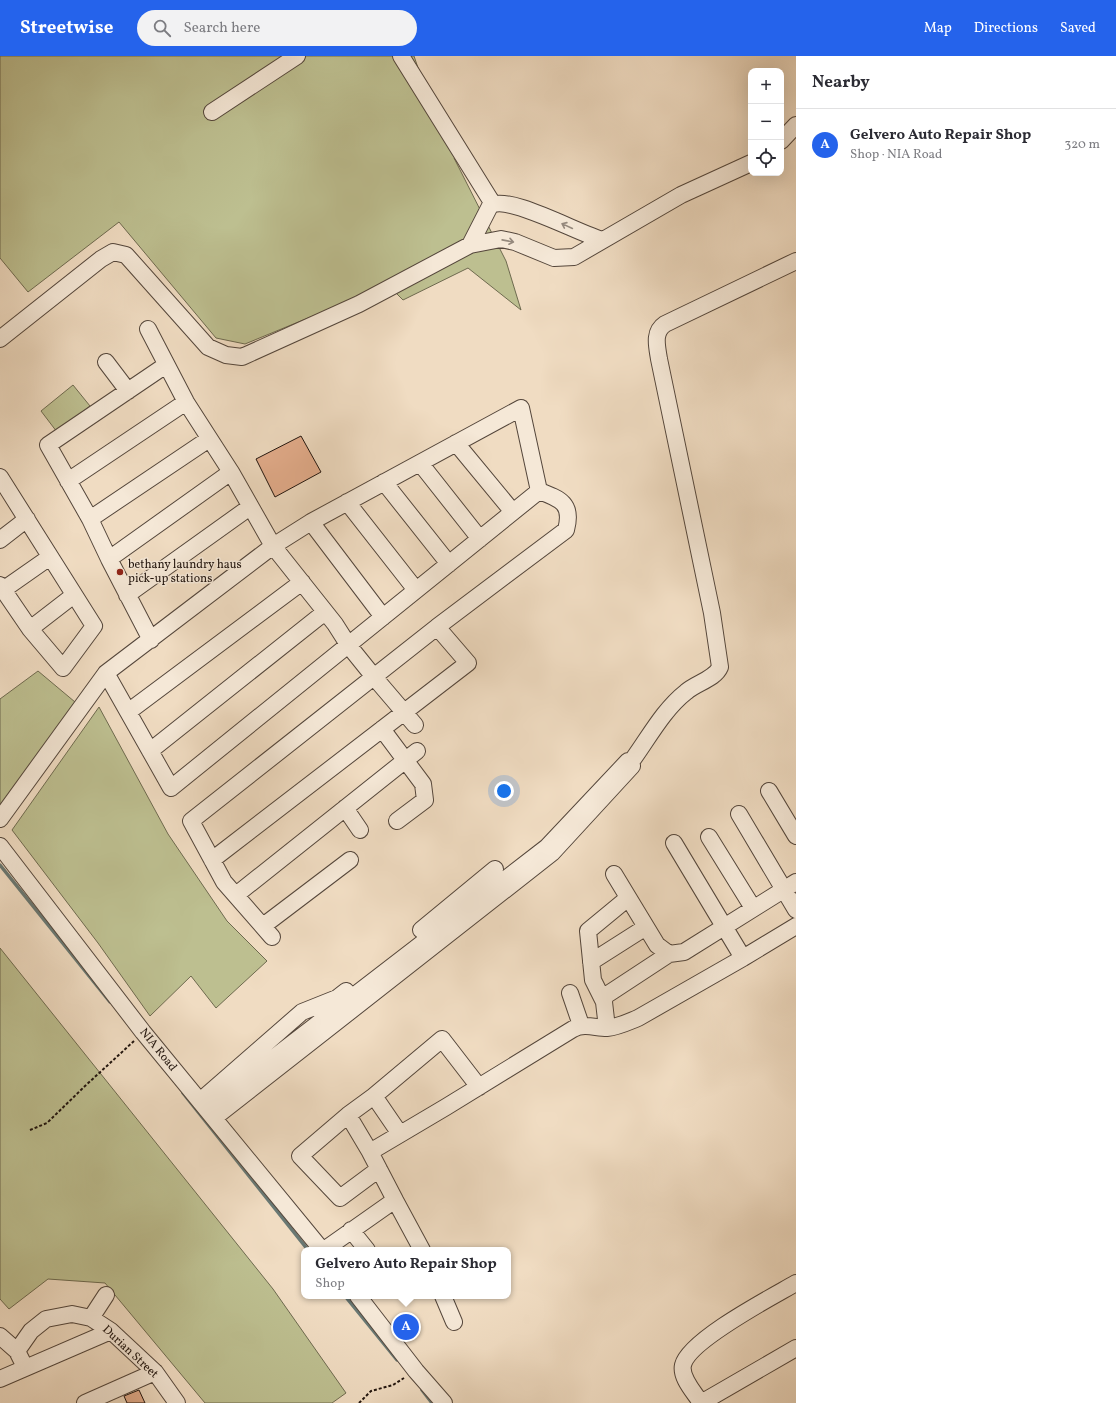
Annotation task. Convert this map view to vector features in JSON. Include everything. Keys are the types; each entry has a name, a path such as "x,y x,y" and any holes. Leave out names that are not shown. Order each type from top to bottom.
{"street":[{"path":"212,112 297,56"},
{"path":"401,56 493,204"},
{"path":"782,140 796,125"},
{"path":"0,339 101,259 113,252 126,255 208,347 226,356 242,357 359,304 470,245 501,239 515,242 554,258 568,258 584,252 681,195 748,164"},
{"path":"470,245 487,210 493,204 506,203 546,216 586,235 603,240"},
{"path":"207,1109 318,1029 441,934 547,846 628,761 631,762 666,713 679,698 686,691 716,674 720,667 712,613 659,359 657,341 658,331 665,324 796,261"},
{"path":"148,329 186,402 231,472 273,546 335,624 349,646 374,678 415,724"},
{"path":"106,362 128,391"},
{"path":"151,640 90,519 48,445 166,365"},
{"path":"68,481 186,402"},
{"path":"0,819 106,674 273,546 311,522 521,408 539,491"},
{"path":"90,519 209,439"},
{"path":"456,443 513,512"},
{"path":"420,463 480,539"},
{"path":"109,559 231,472"},
{"path":"0,478 94,626 63,668 30,629 2,588 50,557"},
{"path":"384,482 449,564"},
{"path":"106,674 171,788 349,646 539,491"},
{"path":"350,860 268,932 224,882 191,821 437,627 566,530 569,520 566,505 560,498 539,491"},
{"path":"347,502 416,590"},
{"path":"127,595 250,507"},
{"path":"0,540 27,519"},
{"path":"311,522 383,617"},
{"path":"128,712 302,582"},
{"path":"30,629 74,595"},
{"path":"150,751 325,612"},
{"path":"212,860 468,663 437,627"},
{"path":"382,729 411,756 423,784 425,800 397,821"},
{"path":"236,895 411,756"},
{"path":"769,791 796,836"},
{"path":"345,808 360,830"},
{"path":"739,814 790,886 796,910"},
{"path":"709,837 753,908"},
{"path":"674,843 743,958"},
{"name":"NIA Road","path":"0,846 138,1026 321,1247"},
{"path":"207,1109 302,1012 337,998 495,870"},
{"path":"614,874 657,945 669,954"},
{"path":"602,998 669,954 684,952 790,886"},
{"path":"607,1028 604,1002 593,980 588,931 628,898"},
{"path":"370,1152 581,1025 607,1028 621,1025 638,1018 796,926"},
{"path":"591,962 646,927"},
{"path":"570,993 581,1025"},
{"path":"379,1169 340,1198 300,1156 442,1039 479,1087"},
{"path":"374,1096 400,1134"},
{"path":"348,1115 370,1152 420,1247"},
{"path":"327,1247 395,1200"},
{"path":"351,1230 365,1247"},
{"path":"796,1284 721,1327 690,1354 683,1366 683,1372 686,1380 701,1403 796,1348"},
{"path":"90,1318 106,1295"},
{"path":"360,1299 416,1371 444,1403"},
{"path":"444,1299 454,1322"},
{"name":"Durian Street","path":"17,1351 31,1331 46,1319 72,1314 90,1318 111,1331 155,1372 177,1403"},
{"path":"0,1379 111,1331"},
{"path":"0,1336 17,1351 25,1368"},
{"path":"85,1403 155,1372"}],"path":[{"path":"30,1130 47,1123 128,1046"},
{"path":"359,1403 371,1391 393,1385 416,1371"}],"green space":[{"path":"0,56 414,56 433,112 465,148 454,158 506,261 521,310 468,268 403,300 388,285 245,344 216,338 119,222 28,292 0,258"},
{"path":"73,385 90,406 57,432 41,411"},
{"path":"38,671 75,702 0,808 0,699"},
{"path":"99,707 168,834 227,921 267,961 216,1008 191,976 150,1016 98,943 12,830"},
{"path":"0,948 273,1289 346,1393 332,1403 205,1403 105,1283 48,1279 9,1309 0,1299"}],"building":[{"path":"301,436 321,472 275,497 256,459"},
{"path":"139,1390 145,1403 127,1403 124,1396"}],"waterway":[{"path":"0,865 110,1002"},
{"path":"183,1093 306,1247"},
{"path":"347,1299 397,1360"},
{"path":"422,1390 432,1403"}],"place":[{"name":"bethany laundry haus pick-up stations","path":"120,572"},
{"name":"Gelvero Auto Repair Shop","path":"406,1327"}]}
